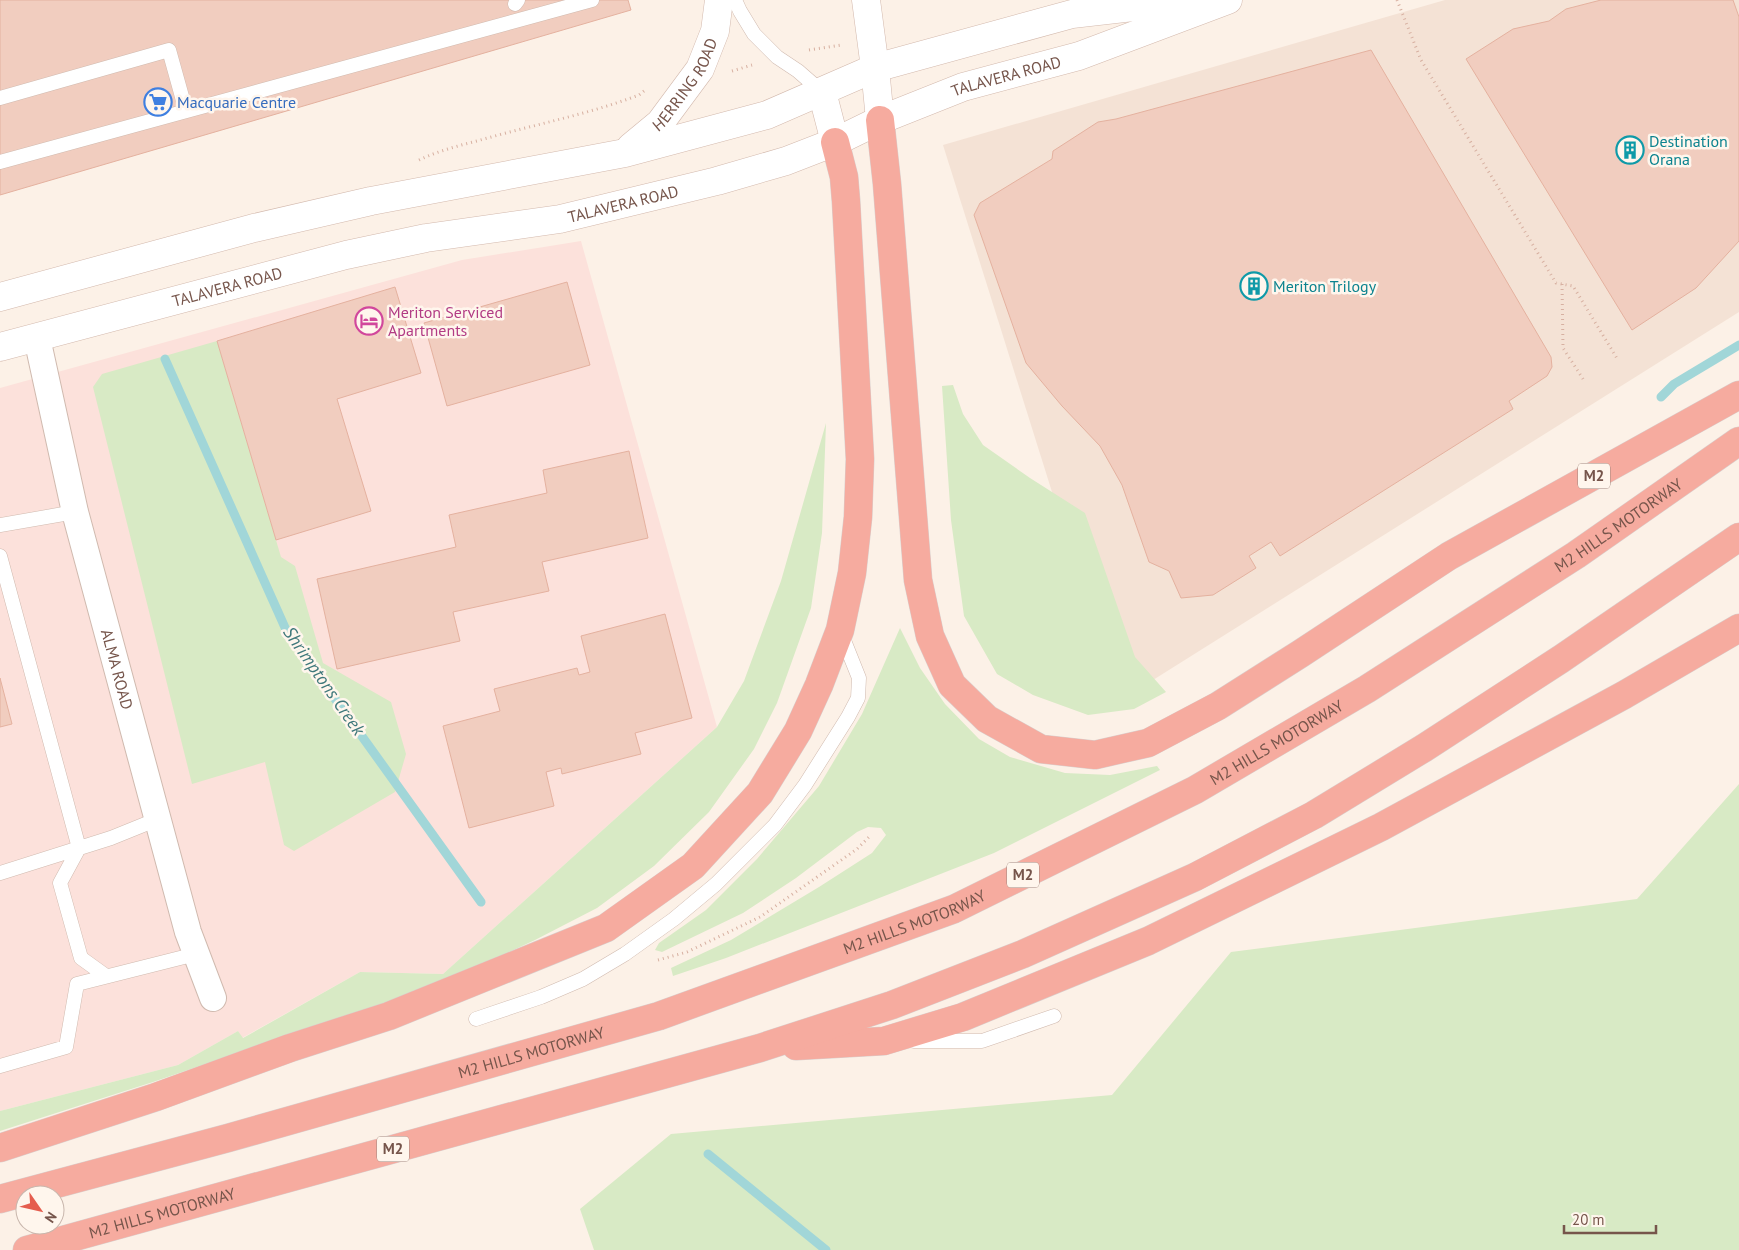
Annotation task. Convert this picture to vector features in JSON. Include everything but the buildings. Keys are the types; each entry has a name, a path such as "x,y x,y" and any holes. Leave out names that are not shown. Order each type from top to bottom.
{"highway":[{"name":"M2","path":"880,120 887,184 918,580 930,636 952,685 987,719 1041,749 1095,755 1148,743 1218,706 1449,556 1739,395"},
{"path":"0,1148 156,1097 290,1048 389,1016 606,928 693,866 760,793 798,731 819,685 840,630 852,573 858,517 860,459 846,201 844,177 834,142"},
{"name":"M2 HILLS MOTORWAY","path":"0,1199 228,1138 660,1016 954,909 1195,790 1367,689 1576,555 1739,441"},
{"name":"M2 HILLS MOTORWAY","path":"27,1250 760,1048 892,1005 1023,954 1195,877 1314,815 1424,748 1739,537"},
{"name":"M2","path":"760,1048 884,1041 963,1017 1148,941 1381,827 1624,695 1739,628"}],"main road":[{"name":"HERRING ROAD","path":"625,153 660,123 700,68 715,31 719,0"},
{"path":"866,0 880,120"},
{"path":"0,297 254,228 449,186 625,153 767,115 875,68 1072,14 1194,0"},
{"name":"TALAVERA ROAD","path":"0,347 346,255 426,238 560,219 717,181 786,162 880,120 963,87 1079,56 1228,0"},
{"path":"822,92 834,142"}],"street":[{"name":"ALMA ROAD","path":"37,338 75,512 188,932 213,998"}],"lane":[{"path":"0,162 592,0"},
{"path":"736,0 740,11 754,34 777,57 798,71 822,92"},
{"path":"0,98 169,50 186,111"},
{"path":"0,525 75,512"},
{"path":"0,556 79,848 60,882 81,958 106,976"},
{"path":"476,1019 542,997 583,979 625,954 674,919 716,884 775,825 805,785 858,698 859,678 840,630"},
{"path":"0,873 111,838 158,819"},
{"path":"0,1066 66,1046 77,984 196,954"},
{"path":"884,1041 982,1040 1054,1016"}],"path":[{"path":"1397,0 1421,60 1556,283 1572,286 1618,360"},
{"path":"801,50 844,44"},
{"path":"727,73 754,64"},
{"path":"1562,284 1563,348 1585,382"},
{"path":"625,954 641,963 664,959 686,952 760,917 857,849 869,837"}],"shaded area":[{"path":"1445,0 1739,0 1739,312 1118,702 943,145"},
{"path":"581,241 717,727 443,974 360,972 242,1038 238,1031 178,1065 0,1111 0,388 462,260"}],"green space":[{"path":"217,341 281,557 295,566 323,663 391,702 406,754 395,792 294,851 284,845 265,762 192,784 93,387 102,374"},
{"path":"953,385 963,414 983,445 1085,513 1135,657 1166,692 1134,709 1088,715 1033,695 997,674 964,616 951,520 942,386"},
{"path":"826,423 822,533 811,608 777,703 754,749 709,812 654,866 597,908 535,940 445,982 153,1082 0,1131 0,1111 178,1065 238,1031 243,1038 360,972 443,974 717,727 744,681 781,581"},
{"path":"900,628 920,668 945,704 979,739 1010,757 1065,773 1110,775 1157,766 1160,770 994,853 726,958 673,976 671,968 731,940 819,887 872,853 886,835 881,828 868,827 857,832 796,878 743,913 662,952 655,950 659,943 706,910 757,859 819,786 862,714"},
{"path":"1739,784 1739,1250 594,1250 580,1209 671,1134 1112,1095 1231,952 1637,899"}],"waterway":[{"path":"1661,397 1674,384 1739,345"},
{"name":"Shrimptons Creek","path":"165,359 287,632 481,902"},
{"path":"708,1154 826,1250"}],"place":[{"name":"Macquarie Centre","path":"158,102"},
{"name":"Destination Orana","path":"1630,150"},
{"name":"Meriton Trilogy","path":"1254,286"},
{"name":"Meriton Serviced Apartments","path":"369,321"}]}
